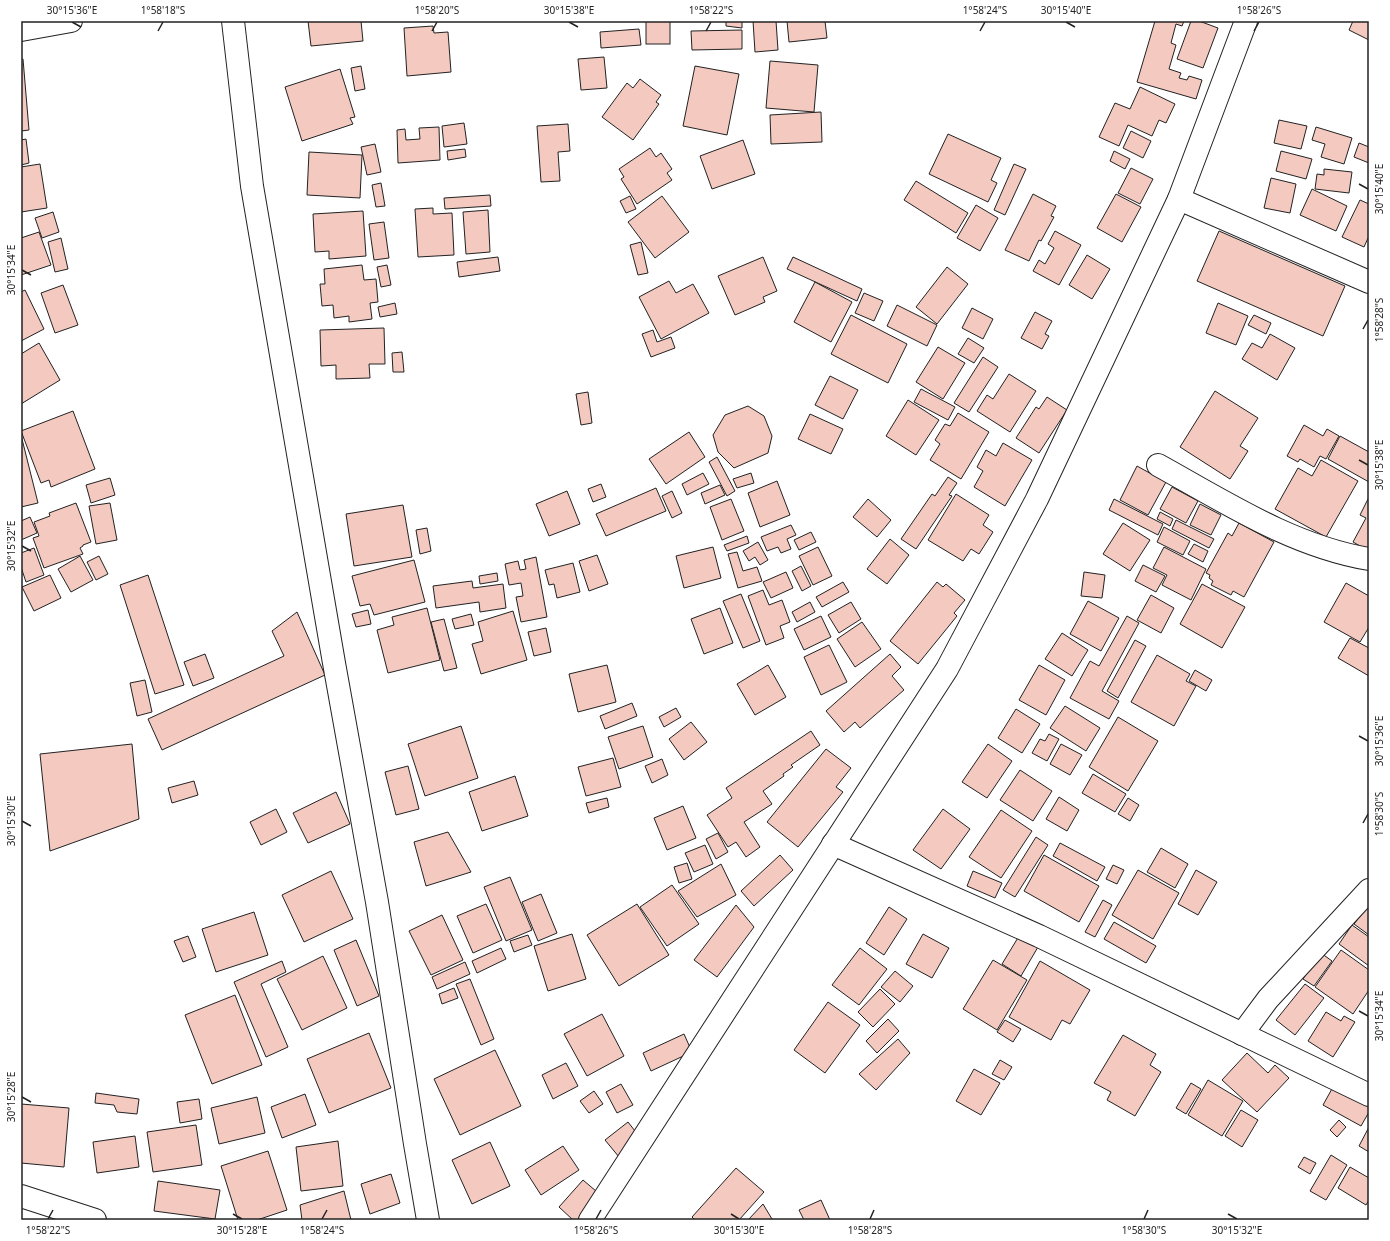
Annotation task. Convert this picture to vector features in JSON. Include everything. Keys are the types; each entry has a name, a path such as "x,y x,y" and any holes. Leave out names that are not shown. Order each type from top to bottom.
{"street":[{"path":"21,30 71,21"},
{"path":"233,21 252,186 332,656 377,902 428,1220"},
{"path":"590,1220 947,669 1037,500 1179,199 1246,21"},
{"path":"1179,199 1369,282"},
{"path":"1158,465 1274,529 1345,555 1369,559"},
{"path":"833,844 1039,936 1369,1095"},
{"path":"1242,1034 1268,998 1369,890"},
{"path":"21,1196 96,1220"}],"building":[{"path":"308,21 361,21 363,41 311,46"},
{"path":"646,21 670,21 670,44 646,44"},
{"path":"726,21 742,21 742,28 726,26"},
{"path":"753,21 776,21 778,50 755,52"},
{"path":"787,21 825,21 827,38 789,42"},
{"path":"1155,21 1184,21 1182,26 1176,24 1171,43 1176,45 1169,69 1181,73 1179,78 1187,80 1189,76 1202,80 1196,99 1137,82"},
{"path":"1191,21 1199,21 1218,28 1203,68 1177,59"},
{"path":"1353,21 1369,21 1369,40 1349,30"},
{"path":"433,26 434,33 448,32 451,72 407,76 404,28"},
{"path":"639,29 641,45 601,48 600,32"},
{"path":"742,30 742,49 692,50 691,31"},
{"path":"604,57 607,88 581,90 578,59"},
{"path":"21,59 23,59 29,130 21,131"},
{"path":"770,61 818,65 814,112 766,108"},
{"path":"361,66 365,89 355,91 351,68"},
{"path":"695,66 739,74 727,135 683,126"},
{"path":"340,69 355,117 350,118 353,124 302,141 285,87"},
{"path":"640,79 661,95 656,102 659,104 633,140 602,117 627,83 633,88"},
{"path":"1140,87 1175,104 1166,123 1159,120 1152,136 1128,125 1119,146 1099,137 1115,103 1130,109"},
{"path":"821,112 822,142 771,144 770,115"},
{"path":"1279,120 1307,126 1301,149 1274,143"},
{"path":"464,123 467,144 444,147 442,126"},
{"path":"568,124 570,151 558,152 560,181 541,182 537,126"},
{"path":"439,127 440,160 398,163 397,130 405,129 406,140 420,139 419,128"},
{"path":"1316,127 1352,138 1344,164 1321,157 1325,144 1312,140"},
{"path":"1131,131 1151,141 1143,158 1123,148"},
{"path":"948,134 1001,158 991,180 997,183 988,202 929,174"},
{"path":"26,139 29,163 21,165 21,140"},
{"path":"743,140 755,174 712,189 700,156"},
{"path":"1359,143 1369,147 1369,163 1354,157"},
{"path":"375,144 381,172 367,175 361,147"},
{"path":"650,148 656,157 661,153 672,169 667,173 672,180 637,204 621,179 624,177 619,169"},
{"path":"465,149 466,157 448,160 447,151"},
{"path":"1114,151 1130,159 1125,169 1110,161"},
{"path":"1281,151 1312,159 1306,179 1276,171"},
{"path":"309,152 362,155 360,198 307,195"},
{"path":"40,164 47,208 21,212 21,167"},
{"path":"1014,164 1026,169 1005,215 994,210"},
{"path":"1131,168 1153,179 1140,204 1118,193"},
{"path":"1324,169 1352,172 1349,193 1315,189 1317,174 1324,175"},
{"path":"1271,178 1296,184 1290,213 1264,208"},
{"path":"916,181 968,213 956,233 904,200"},
{"path":"381,183 385,206 376,207 372,185"},
{"path":"1312,189 1347,206 1336,231 1300,215"},
{"path":"1033,194 1056,206 1051,216 1054,217 1041,241 1039,240 1029,261 1005,250"},
{"path":"1116,194 1141,207 1122,242 1097,228"},
{"path":"490,195 491,206 445,209 444,198"},
{"path":"630,196 636,209 626,213 620,201"},
{"path":"662,196 689,232 655,258 628,222"},
{"path":"1360,200 1369,204 1369,236 1364,247 1342,237"},
{"path":"976,205 998,218 980,251 957,238"},
{"path":"433,208 433,214 452,213 454,255 418,257 415,209"},
{"path":"488,210 490,252 466,254 463,212"},
{"path":"363,211 366,256 329,259 329,251 315,252 313,214"},
{"path":"53,212 59,232 42,238 35,218"},
{"path":"384,222 389,258 374,260 369,224"},
{"path":"1055,231 1081,245 1059,285 1033,271 1039,260 1045,264 1054,248 1048,244"},
{"path":"1219,231 1345,286 1323,336 1197,281"},
{"path":"39,232 51,265 21,275 21,238"},
{"path":"61,238 68,269 55,272 48,242"},
{"path":"641,242 648,273 638,275 630,245"},
{"path":"1087,255 1110,269 1092,299 1069,285"},
{"path":"498,257 500,271 459,277 457,262"},
{"path":"763,257 777,291 763,297 765,302 735,315 718,276"},
{"path":"793,257 862,289 857,301 787,269"},
{"path":"362,265 364,280 376,279 378,302 370,303 372,319 349,322 349,316 334,318 333,305 322,306 320,284 325,284 324,269"},
{"path":"387,265 391,285 381,287 377,267"},
{"path":"947,267 968,284 937,324 916,307"},
{"path":"669,281 676,293 693,284 709,313 661,339 639,297"},
{"path":"815,282 852,302 831,342 794,322"},
{"path":"63,285 78,325 55,333 41,293"},
{"path":"25,290 44,329 21,341 21,292"},
{"path":"864,293 883,301 874,321 855,313"},
{"path":"395,303 397,314 380,317 378,307"},
{"path":"1218,303 1248,316 1236,345 1206,333"},
{"path":"897,305 937,325 927,346 887,326"},
{"path":"972,308 993,319 983,339 962,328"},
{"path":"1035,312 1052,321 1045,334 1049,336 1042,349 1021,338"},
{"path":"851,315 907,344 888,383 831,354"},
{"path":"1254,315 1271,323 1266,334 1248,325"},
{"path":"384,328 385,364 369,364 370,378 336,379 336,365 321,366 320,330"},
{"path":"653,330 657,342 671,337 675,348 651,357 642,334"},
{"path":"1270,334 1295,348 1277,380 1242,359 1252,343 1262,348"},
{"path":"968,338 984,348 974,363 958,354"},
{"path":"39,343 60,380 21,404 21,354"},
{"path":"938,347 965,363 943,399 916,382"},
{"path":"402,352 404,372 393,372 392,353"},
{"path":"983,357 998,367 969,412 954,403"},
{"path":"1009,374 1036,391 1010,432 977,411 987,395 993,399"},
{"path":"830,376 858,390 843,419 815,405"},
{"path":"921,389 955,407 948,420 914,402"},
{"path":"1215,391 1258,418 1240,446 1248,451 1230,479 1180,447"},
{"path":"588,392 592,423 581,425 576,394"},
{"path":"1047,397 1067,410 1039,453 1016,438 1036,407 1039,409"},
{"path":"908,400 939,420 916,455 886,436"},
{"path":"748,406 764,416 772,436 768,453 734,468 718,452 713,435 725,415"},
{"path":"73,411 95,469 51,487 49,480 41,483 21,431"},
{"path":"958,413 989,432 961,479 930,460 940,444 935,440 945,424 950,426"},
{"path":"810,414 843,429 831,454 798,439"},
{"path":"1304,425 1323,436 1327,429 1339,436 1326,459 1320,456 1314,467 1300,459 1298,462 1287,456"},
{"path":"689,432 705,457 666,484 649,459"},
{"path":"21,435 38,503 21,507"},
{"path":"1340,436 1369,452 1369,482 1328,459"},
{"path":"1003,443 1032,460 1005,506 974,487 983,471 977,467 986,450 996,456"},
{"path":"717,457 735,491 727,496 709,462"},
{"path":"1321,460 1358,481 1326,537 1275,509 1298,468 1312,476"},
{"path":"1137,466 1166,482 1148,515 1120,500"},
{"path":"703,473 709,484 687,495 682,484"},
{"path":"751,473 754,483 737,488 733,479"},
{"path":"948,477 957,483 949,495 952,496 916,549 901,539 932,494 935,496"},
{"path":"110,478 115,495 91,503 86,485"},
{"path":"777,481 790,515 760,527 748,493"},
{"path":"601,484 606,497 593,502 588,489"},
{"path":"720,485 725,495 705,504 701,493"},
{"path":"1172,487 1198,501 1186,523 1160,509"},
{"path":"656,488 666,511 606,536 596,514"},
{"path":"567,491 580,524 549,536 536,504"},
{"path":"672,491 682,513 672,518 662,496"},
{"path":"956,494 989,515 983,525 993,532 979,554 971,549 963,561 928,540"},
{"path":"1369,497 1369,551 1353,542 1366,518 1360,515"},
{"path":"731,499 744,531 722,540 710,507"},
{"path":"868,499 891,520 877,537 853,517"},
{"path":"1114,499 1163,524 1158,535 1109,510"},
{"path":"76,503 91,542 80,548 83,554 44,568 33,538 39,536 34,522 50,516 49,513"},
{"path":"110,503 117,540 96,544 89,506"},
{"path":"1200,504 1221,515 1211,535 1190,525"},
{"path":"403,505 412,557 354,566 346,514"},
{"path":"1160,512 1173,519 1170,526 1157,519"},
{"path":"30,517 37,533 21,540 21,521"},
{"path":"1176,520 1214,539 1209,548 1172,529"},
{"path":"1123,523 1150,540 1130,571 1103,554"},
{"path":"1239,523 1274,542 1244,597 1233,591 1231,595 1211,585 1213,581 1209,578 1210,575 1206,573 1228,533 1232,536"},
{"path":"791,525 796,535 787,539 791,549 781,553 778,547 767,551 761,537"},
{"path":"1164,527 1190,541 1183,555 1157,542"},
{"path":"427,528 431,551 420,554 416,530"},
{"path":"811,532 816,542 799,550 794,540"},
{"path":"747,536 749,543 727,551 724,545"},
{"path":"890,539 909,555 887,584 867,569"},
{"path":"758,542 768,560 760,565 755,557 749,561 743,551"},
{"path":"1194,544 1208,551 1203,562 1188,554"},
{"path":"713,547 721,578 684,588 676,556"},
{"path":"818,547 832,576 813,585 799,556"},
{"path":"1164,547 1206,569 1191,600 1162,585 1167,575 1153,568"},
{"path":"34,548 44,575 26,582 21,567 21,553"},
{"path":"737,552 743,571 757,567 762,581 738,588 728,554"},
{"path":"597,555 608,584 589,591 579,561"},
{"path":"80,556 93,580 71,592 58,569"},
{"path":"99,556 108,574 96,580 87,562"},
{"path":"536,557 547,617 521,622 516,597 523,596 521,583 509,585 505,564 518,561 520,570 526,569 524,560"},
{"path":"414,560 425,602 374,615 370,604 360,606 352,576"},
{"path":"573,563 580,592 557,598 554,584 549,585 545,570"},
{"path":"1143,565 1165,576 1156,592 1135,581"},
{"path":"801,566 811,586 802,591 792,571"},
{"path":"786,572 793,588 771,598 763,582"},
{"path":"1084,572 1105,575 1102,598 1081,596"},
{"path":"497,573 498,581 480,584 479,576"},
{"path":"50,575 61,598 34,611 22,587"},
{"path":"148,575 184,685 155,694 120,585"},
{"path":"472,581 473,588 503,584 506,608 480,612 479,602 436,608 433,586"},
{"path":"843,582 849,592 822,607 816,597"},
{"path":"937,582 943,587 946,584 965,600 954,613 957,616 918,664 890,641"},
{"path":"1346,583 1369,596 1369,627 1360,642 1324,622"},
{"path":"1202,584 1245,607 1222,648 1180,624"},
{"path":"763,590 769,605 782,600 790,622 780,626 784,638 766,645 748,596"},
{"path":"741,594 760,641 743,648 723,601"},
{"path":"1151,595 1174,608 1161,633 1137,620"},
{"path":"1088,601 1119,618 1101,651 1070,634"},
{"path":"810,602 815,612 797,622 792,612"},
{"path":"851,602 861,619 839,633 828,615"},
{"path":"427,608 440,660 388,673 377,630 394,625 392,617"},
{"path":"720,608 733,643 704,654 691,619"},
{"path":"368,610 371,624 356,627 352,614"},
{"path":"513,611 527,660 481,674 472,644 483,641 478,622"},
{"path":"297,612 325,675 162,750 148,719 284,656 272,631"},
{"path":"471,614 474,625 455,629 452,619"},
{"path":"821,616 831,637 804,650 794,629"},
{"path":"1127,616 1139,623 1102,691 1119,701 1109,719 1070,698 1090,661 1099,666"},
{"path":"444,619 457,668 444,671 431,622"},
{"path":"862,622 881,649 855,667 837,639"},
{"path":"546,628 551,652 534,656 528,632"},
{"path":"1062,633 1088,650 1072,676 1045,659"},
{"path":"1350,638 1369,648 1369,676 1338,658"},
{"path":"1135,640 1146,646 1118,698 1107,691"},
{"path":"829,645 847,682 821,695 804,657"},
{"path":"205,654 214,678 193,686 184,662"},
{"path":"890,654 901,667 892,676 904,690 860,728 855,722 844,732 826,711"},
{"path":"1157,655 1190,674 1186,681 1196,686 1174,726 1131,702"},
{"path":"607,665 616,702 578,712 569,674"},
{"path":"768,665 786,697 755,715 737,684"},
{"path":"1039,665 1065,680 1046,715 1019,700"},
{"path":"1195,670 1212,680 1206,691 1189,681"},
{"path":"145,680 152,712 137,716 130,683"},
{"path":"632,703 637,716 605,729 600,716"},
{"path":"1065,706 1100,728 1086,751 1050,728"},
{"path":"676,708 681,717 664,727 659,717"},
{"path":"1016,709 1040,724 1022,753 998,738"},
{"path":"1118,717 1158,741 1128,791 1089,767"},
{"path":"691,722 707,742 684,760 669,739"},
{"path":"461,726 478,778 425,796 408,744"},
{"path":"643,726 653,757 619,769 608,737"},
{"path":"811,731 820,745 791,765 793,767 783,774 784,776 763,791 772,804 744,822 760,847 746,857 736,842 728,847 707,815 732,798 726,788"},
{"path":"1049,734 1059,739 1047,761 1032,753 1040,739 1045,741"},
{"path":"132,744 139,819 50,851 40,754"},
{"path":"988,744 1012,761 987,798 962,782"},
{"path":"1061,744 1082,755 1070,775 1050,764"},
{"path":"826,749 851,768 836,787 843,792 798,847 767,822"},
{"path":"613,758 621,787 586,796 578,767"},
{"path":"662,759 668,775 652,783 645,766"},
{"path":"408,766 419,809 396,815 385,772"},
{"path":"1020,770 1052,791 1033,821 1000,800"},
{"path":"1093,774 1126,794 1115,812 1082,793"},
{"path":"515,776 528,816 482,831 469,792"},
{"path":"194,781 198,795 172,803 168,788"},
{"path":"336,792 350,824 308,843 293,813"},
{"path":"1059,797 1079,810 1067,831 1046,819"},
{"path":"607,798 609,807 589,813 586,803"},
{"path":"1128,798 1139,805 1130,821 1118,814"},
{"path":"683,806 696,838 667,850 654,818"},
{"path":"276,809 287,832 261,845 250,822"},
{"path":"943,809 970,829 941,869 913,850"},
{"path":"1001,810 1032,831 1001,878 969,857"},
{"path":"448,832 471,872 426,886 414,842"},
{"path":"718,833 728,852 716,859 706,839"},
{"path":"1036,837 1048,845 1015,897 1003,890"},
{"path":"1060,843 1105,867 1097,881 1053,856"},
{"path":"705,845 713,864 694,872 685,853"},
{"path":"1161,848 1188,864 1175,888 1147,872"},
{"path":"780,855 793,870 754,906 741,891"},
{"path":"1044,855 1099,886 1079,922 1024,891"},
{"path":"687,863 692,879 679,883 674,867"},
{"path":"721,864 736,895 697,917 678,891"},
{"path":"1113,865 1124,870 1117,884 1106,879"},
{"path":"1138,870 1179,893 1153,939 1112,915"},
{"path":"1196,870 1217,882 1198,915 1178,904"},
{"path":"331,871 353,919 304,942 282,895"},
{"path":"973,871 1002,883 995,898 967,886"},
{"path":"510,877 532,930 506,941 484,887"},
{"path":"672,885 699,924 667,946 640,907"},
{"path":"541,894 557,933 538,941 522,902"},
{"path":"1103,900 1112,905 1095,937 1085,932"},
{"path":"486,904 502,940 473,953 457,916"},
{"path":"637,904 669,955 619,986 587,935"},
{"path":"736,905 754,927 717,977 694,960"},
{"path":"1369,905 1369,935 1354,924"},
{"path":"889,907 907,919 884,955 866,943"},
{"path":"254,912 268,955 216,972 202,929"},
{"path":"442,915 463,960 431,975 409,931"},
{"path":"1114,922 1156,946 1146,963 1104,939"},
{"path":"1352,925 1369,937 1369,966 1339,944"},
{"path":"572,934 586,979 548,991 534,946"},
{"path":"923,934 949,948 932,978 906,964"},
{"path":"528,935 532,945 514,952 510,941"},
{"path":"188,936 196,957 183,962 174,941"},
{"path":"1019,936 1038,947 1021,976 1002,964"},
{"path":"356,940 379,996 357,1006 334,950"},
{"path":"501,948 506,959 477,973 472,961"},
{"path":"860,948 887,969 859,1005 832,985"},
{"path":"1341,950 1369,970 1369,990 1353,1014 1315,987"},
{"path":"1321,953 1332,961 1314,986 1303,979"},
{"path":"323,956 347,1008 302,1030 277,979"},
{"path":"993,960 1027,980 997,1030 963,1009"},
{"path":"282,961 286,972 261,984 288,1047 266,1057 234,982"},
{"path":"1040,961 1090,990 1070,1024 1062,1020 1051,1040 1009,1017"},
{"path":"465,962 470,974 437,989 432,977"},
{"path":"895,971 913,986 900,1002 881,987"},
{"path":"470,979 494,1039 481,1045 456,984"},
{"path":"1305,984 1324,998 1295,1035 1276,1020"},
{"path":"454,988 458,998 442,1004 439,994"},
{"path":"880,989 895,1004 873,1027 858,1012"},
{"path":"235,995 262,1065 212,1084 185,1015"},
{"path":"828,1002 860,1025 825,1073 794,1050"},
{"path":"1326,1012 1341,1021 1344,1016 1355,1022 1333,1057 1308,1041"},
{"path":"602,1014 624,1056 587,1076 564,1034"},
{"path":"888,1019 899,1031 877,1053 866,1041"},
{"path":"1005,1020 1021,1029 1013,1042 997,1032"},
{"path":"369,1033 391,1088 329,1113 307,1059"},
{"path":"684,1034 692,1052 651,1071 643,1053"},
{"path":"1123,1035 1156,1054 1150,1065 1161,1072 1135,1116 1107,1100 1111,1092 1094,1083"},
{"path":"898,1039 910,1053 876,1090 859,1074"},
{"path":"495,1050 521,1106 460,1135 434,1079"},
{"path":"1247,1053 1268,1073 1275,1065 1289,1078 1257,1112 1222,1080"},
{"path":"1000,1060 1012,1067 1004,1080 992,1074"},
{"path":"566,1063 578,1086 553,1099 542,1075"},
{"path":"974,1069 1000,1083 981,1115 956,1101"},
{"path":"1208,1080 1243,1101 1222,1136 1188,1115"},
{"path":"1191,1083 1201,1089 1186,1114 1176,1108"},
{"path":"621,1084 633,1105 617,1113 606,1092"},
{"path":"1333,1087 1369,1106 1369,1112 1361,1126 1323,1105"},
{"path":"594,1091 603,1104 589,1113 580,1101"},
{"path":"96,1093 139,1099 137,1114 117,1112 114,1105 95,1103"},
{"path":"305,1094 316,1125 282,1138 271,1107"},
{"path":"257,1097 265,1133 219,1144 211,1108"},
{"path":"199,1099 202,1119 180,1123 177,1102"},
{"path":"21,1104 69,1108 64,1167 21,1163"},
{"path":"1241,1110 1258,1120 1242,1147 1225,1136"},
{"path":"1339,1120 1346,1127 1337,1137 1330,1130"},
{"path":"628,1122 642,1140 619,1157 605,1140"},
{"path":"196,1125 202,1165 153,1172 147,1132"},
{"path":"1369,1127 1369,1152 1359,1146"},
{"path":"135,1136 139,1167 97,1173 93,1142"},
{"path":"338,1141 343,1186 301,1191 296,1147"},
{"path":"490,1142 510,1186 472,1204 452,1160"},
{"path":"563,1146 579,1170 541,1195 525,1170"},
{"path":"268,1151 287,1210 257,1220 238,1220 221,1166"},
{"path":"1331,1155 1347,1165 1326,1200 1310,1191"},
{"path":"1304,1157 1316,1163 1310,1174 1298,1167"},
{"path":"1350,1167 1369,1178 1369,1200 1366,1205 1338,1188"},
{"path":"736,1168 764,1192 739,1220 695,1220 692,1217"},
{"path":"391,1174 400,1203 370,1214 361,1184"},
{"path":"583,1180 603,1197 583,1220 573,1220 559,1207"},
{"path":"158,1181 220,1190 215,1219 154,1211"},
{"path":"344,1191 351,1220 302,1220 300,1205"},
{"path":"821,1200 830,1220 804,1220 799,1210"},
{"path":"763,1204 772,1219 748,1220"}]}
